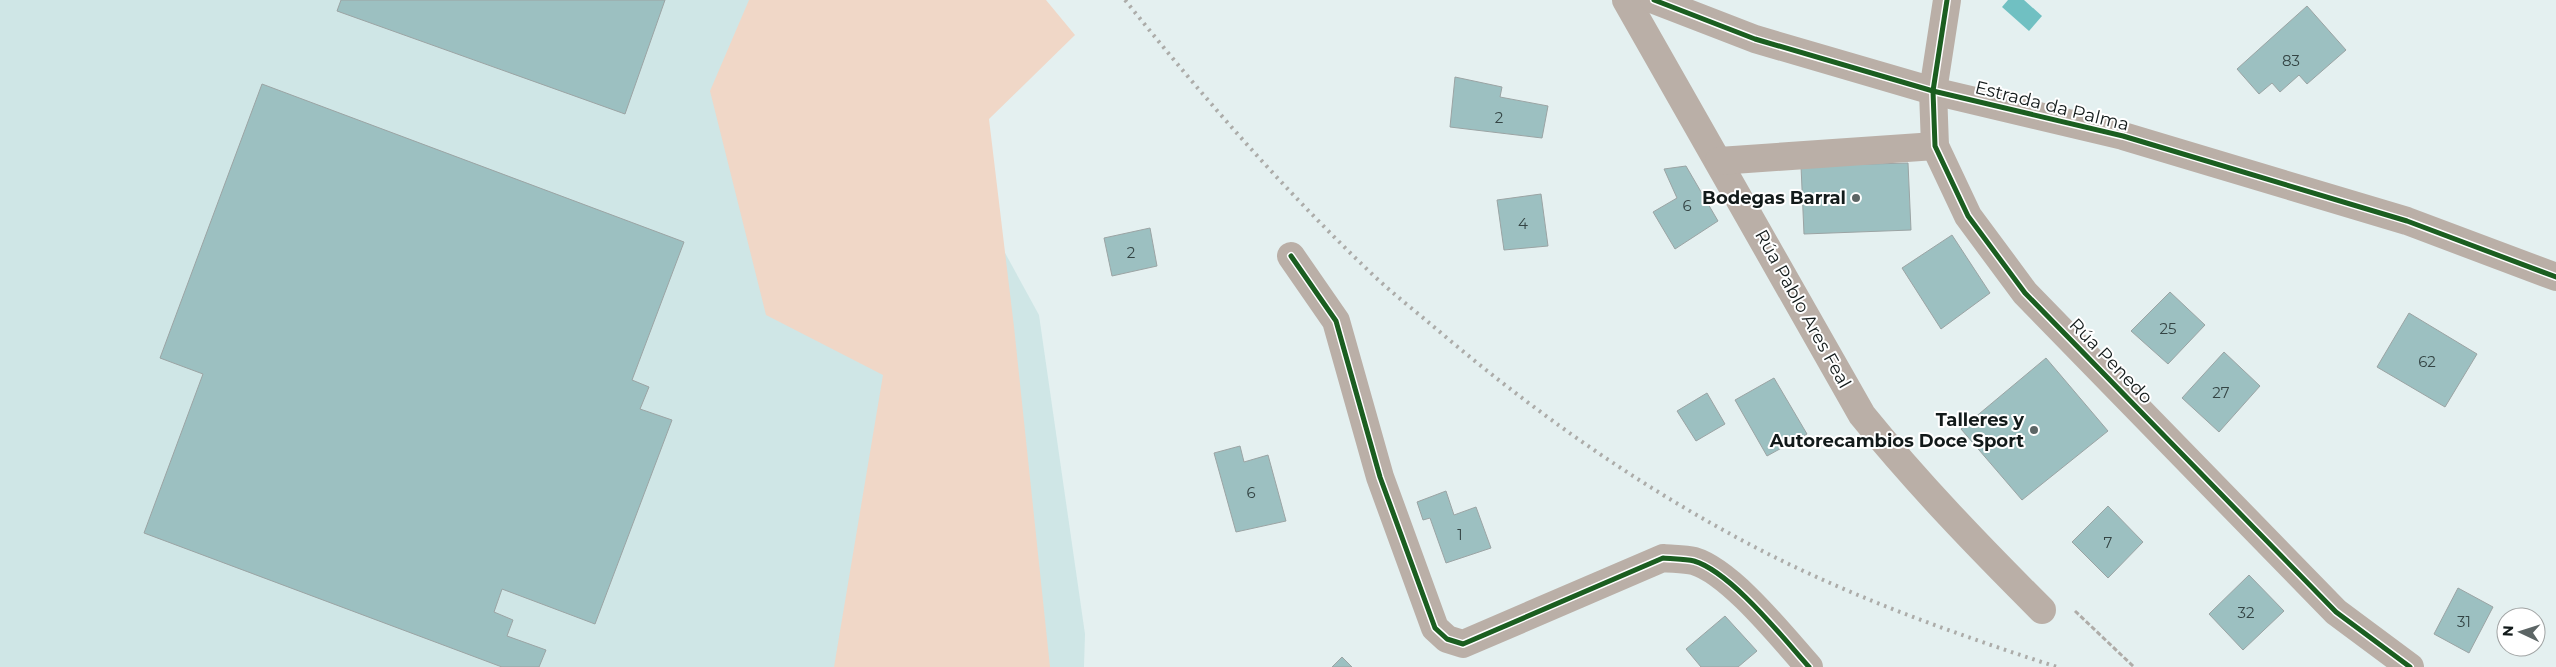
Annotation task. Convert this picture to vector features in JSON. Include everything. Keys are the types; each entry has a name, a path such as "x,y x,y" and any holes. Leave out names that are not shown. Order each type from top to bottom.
{"street":[{"name":"Rúa Pablo Ares Feal","path":"1626,0 1862,415 1898,460 1959,526 2042,610"},
{"name":"Estrada da Palma","path":"1654,0 1755,40 1933,91 2123,136 2407,221 2556,277"},
{"name":"Rúa Penedo","path":"1947,0 1933,91 1935,146 1968,216 2025,293 2336,612 2410,667"},
{"path":"1719,161 1935,146"},
{"path":"1291,256 1336,321 1380,477 1434,628 1447,639 1463,644 1663,558 1694,561 1722,577 1767,620 1809,667"}],"shaded area":[{"path":"0,0 854,0 969,187 1039,315 1085,634 1084,667 0,667"},
{"path":"749,0 1046,0 1075,35 989,119 1014,327 1050,667 834,667 883,375 766,315 710,91"}],"water":[{"path":"2008,0 2024,0 2042,16 2029,31 2002,7"}],"building":[{"path":"341,0 665,0 625,114 337,11"},
{"path":"2307,6 2346,50 2307,84 2299,75 2280,92 2272,83 2259,94 2237,69"},
{"path":"1455,77 1502,87 1500,97 1548,106 1542,138 1450,127"},
{"path":"262,84 684,242 632,380 649,387 640,409 672,420 595,624 502,589 494,612 513,620 507,636 546,650 539,667 502,667 144,533 203,374 160,358"},
{"name":"Bodegas Barral","path":"1908,163 1911,230 1804,234 1801,166"},
{"path":"1686,166 1718,221 1675,249 1653,212 1677,198 1664,169"},
{"path":"1541,194 1548,246 1504,250 1497,200"},
{"path":"1150,228 1157,266 1112,276 1104,238"},
{"path":"1952,235 1990,293 1941,329 1902,268"},
{"path":"2170,292 2205,325 2168,364 2131,331"},
{"path":"2409,313 2477,354 2445,407 2377,367"},
{"path":"2224,352 2260,386 2219,432 2182,398"},
{"name":"Talleres y Autorecambios Doce Sport","path":"2046,358 2108,431 2022,500 1961,429"},
{"path":"1774,378 1807,434 1767,456 1735,400"},
{"path":"1707,393 1725,424 1696,441 1677,411"},
{"path":"1240,446 1244,462 1268,455 1286,521 1236,532 1214,453"},
{"path":"1446,491 1454,515 1476,507 1491,548 1446,563 1430,518 1423,520 1417,502"},
{"path":"2108,506 2143,542 2108,578 2072,542"},
{"path":"2249,575 2284,611 2243,650 2209,614"},
{"path":"2458,588 2493,607 2469,653 2434,634"},
{"path":"1725,616 1757,651 1738,667 1701,667 1686,649"},
{"path":"1342,657 1352,667 1332,667"}],"railway":[{"path":"1125,0 1244,141 1339,242 1395,295 1467,355 1570,434 1642,482 1716,526 1798,568 1926,622 2057,667"}],"cycle path":[{"path":"1654,0 1755,39 1933,91 2123,136 2407,221 2556,277"},
{"path":"1947,0 1933,91 1935,146 1968,216 2025,293 2336,612 2410,667"},
{"path":"1291,256 1336,321 1380,477 1435,628 1447,639 1463,644 1663,558 1679,559 1694,561 1724,578 1756,607 1809,667"}],"place":[{"name":"Bodegas Barral","path":"1856,198"},
{"name":"Talleres y Autorecambios Doce Sport","path":"2034,430"}]}
